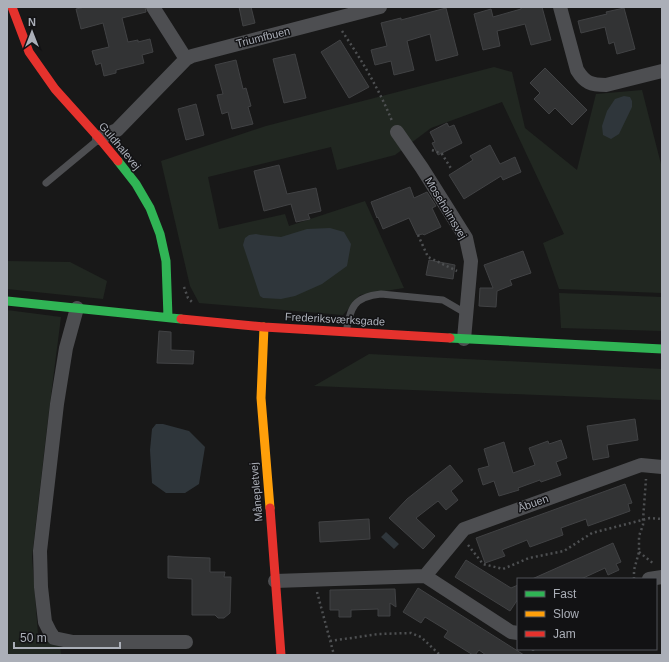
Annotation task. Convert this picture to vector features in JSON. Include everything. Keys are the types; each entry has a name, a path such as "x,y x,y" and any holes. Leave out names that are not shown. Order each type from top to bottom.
{"street":[{"name":"Guldhalevej","path":"12,7 29,52 55,89 99,138 136,184 150,208 160,234 166,261 168,317"},
{"path":"153,7 186,59"},
{"name":"Triumfbuen","path":"99,138 117,130 186,59 338,14 380,7"},
{"path":"560,7 577,70 581,77 589,83 606,85 662,71"},
{"name":"Moseholmsvej","path":"397,132 422,168 466,238 472,261 464,339"},
{"name":"Frederiksværksgade","path":"7,300 264,327 662,349"},
{"path":"77,308 66,348 57,404 40,551 41,587 45,622 54,638 73,642 186,642"},
{"name":"Månepletvej","path":"264,327 261,398 282,655"},
{"name":"Åbuen","path":"425,576 464,529 641,465 662,467"},
{"path":"275,581 425,576 511,632 517,633"}],"lane":[{"path":"46,183 99,138"},
{"path":"346,332 352,307 366,296 381,294 443,300 467,314"}],"path":[{"path":"338,14 386,106 397,132"},
{"path":"432,150 442,154 452,170"},
{"path":"418,235 428,257 457,272"},
{"path":"634,578 634,570 639,552 639,536 643,524 647,465"},
{"path":"460,533 483,564 503,569 529,558 564,551 592,533 650,518 662,520"},
{"path":"313,580 334,655"},
{"path":"330,641 378,634 411,633 421,637 440,655"}],"shaded area":[{"path":"494,67 512,72 525,128 577,170 596,94 642,90 662,164 662,293 559,289 543,243 564,234 502,102 431,128 395,155 337,170 331,147 208,177 219,229 285,214 289,226 365,201 404,288 360,295 343,315 199,303 190,286 161,161 266,126"},
{"path":"624,96 630,97 632,107 619,134 611,139 603,135 602,126 607,111 615,99"},
{"path":"330,228 344,232 351,244 347,266 322,284 295,296 281,299 263,298 260,296 243,245 245,238 249,235 256,234 281,237 307,229"},
{"path":"7,261 70,262 107,281 103,299 7,289"},
{"path":"559,293 662,297 662,331 561,328"},
{"path":"7,310 61,317 32,557 38,634 60,645 61,655 7,655"},
{"path":"369,354 662,369 662,400 314,386"},
{"path":"156,424 163,424 189,431 205,447 199,484 185,493 166,493 152,483 150,450 152,429"},
{"path":"386,532 399,544 394,549 381,537"}],"building":[{"path":"85,7 145,7 146,12 122,18 128,42 138,40 138,42 150,39 153,52 142,55 144,63 116,70 116,73 104,76 101,63 96,65 92,51 109,47 103,23 81,29 76,9"},
{"path":"239,7 251,7 255,23 243,26"},
{"path":"521,7 542,7 551,40 531,45 525,24 497,31 500,46 483,50 474,14 491,9 493,17 521,9"},
{"path":"446,8 458,55 436,61 430,34 407,41 414,70 394,75 391,61 375,65 371,50 387,46 381,23 401,18 401,20"},
{"path":"624,8 635,49 617,54 614,42 609,44 605,27 581,33 578,21"},
{"path":"340,40 369,87 349,98 321,52"},
{"path":"295,54 306,98 284,103 273,59"},
{"path":"236,60 243,89 246,88 251,106 248,107 253,124 232,129 228,112 222,114 217,95 223,94 215,65"},
{"path":"545,68 587,110 572,125 555,108 549,114 534,99 540,93 530,83"},
{"path":"196,104 204,135 186,140 178,109"},
{"path":"447,123 449,127 454,125 462,143 438,155 432,143 435,142 430,132"},
{"path":"490,145 500,164 515,157 521,172 503,180 501,176 464,199 449,175 473,160 470,156"},
{"path":"279,165 287,194 316,188 321,211 308,214 310,219 296,222 291,204 264,211 254,171"},
{"path":"410,187 414,198 427,192 436,206 432,208 441,227 424,235 417,235 409,218 383,229 371,202"},
{"path":"523,251 531,273 510,280 512,285 497,291 496,307 479,306 480,288 493,288 484,265"},
{"path":"429,260 455,265 453,279 426,275"},
{"path":"159,331 171,332 171,350 194,351 193,364 157,363"},
{"path":"635,419 638,440 607,445 609,457 593,460 587,426"},
{"path":"561,440 567,458 556,462 561,475 541,482 540,480 518,488 519,490 499,496 494,481 483,485 478,469 489,466 484,449 504,442 513,473 535,465 529,448 548,441 549,444"},
{"path":"450,465 463,481 451,491 458,500 446,510 438,501 416,518 435,536 423,549 389,518 407,499"},
{"path":"625,484 632,503 628,504 630,511 588,526 586,519 561,528 563,535 530,547 527,540 502,550 505,556 485,563 476,538"},
{"path":"369,519 370,539 320,542 319,522"},
{"path":"613,543 621,562 616,564 619,570 608,575 605,568 583,578 534,578"},
{"path":"168,556 210,558 210,572 225,572 224,577 231,577 230,613 224,618 218,618 215,615 192,615 192,579 168,578"},
{"path":"466,560 511,588 517,585 517,600 510,611 455,577"},
{"path":"418,588 524,655 486,655 479,650 475,655 473,655 444,637 448,631 425,617 421,623 403,612"},
{"path":"395,589 396,607 390,603 390,616 378,616 378,609 351,610 351,617 339,617 339,610 330,610 330,590"}],"traffic: fast":[{"path":"118,161 136,184 150,208 160,234 166,261 168,317"},
{"path":"7,301 181,319"},
{"path":"450,338 662,349"}],"traffic: slow":[{"path":"264,327 261,398 270,508"}],"traffic: jam":[{"path":"12,7 29,52 55,89 118,161"},
{"path":"181,319 264,327 450,338"},
{"path":"270,508 281,655"}]}
